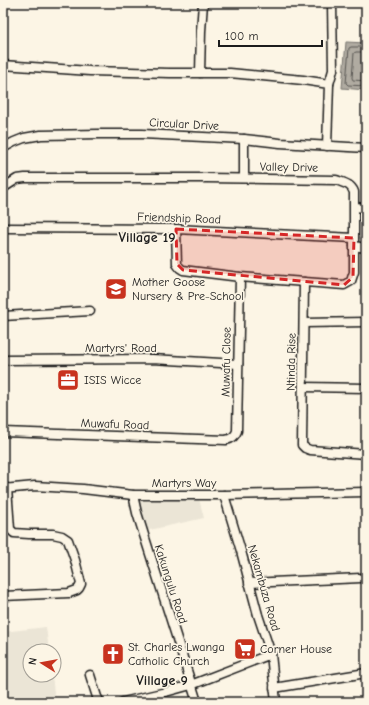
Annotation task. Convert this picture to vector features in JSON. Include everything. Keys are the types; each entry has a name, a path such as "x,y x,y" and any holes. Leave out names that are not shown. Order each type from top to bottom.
{"street":[{"path":"200,73 203,3"},
{"path":"328,146 329,84 333,70 332,3"},
{"path":"3,65 90,71 230,73 329,84"},
{"name":"Circular Drive","path":"3,148 24,138 41,135 135,134 366,148"},
{"path":"244,140 244,178"},
{"name":"Valley Drive","path":"3,188 17,179 25,178 244,178 336,180 352,187 354,192 354,272 351,280 344,285 240,278 186,271 180,268 177,264 176,229"},
{"path":"354,207 366,208"},
{"name":"Friendship Road","path":"3,228 176,229 354,242 366,248"},
{"name":"Muwafu Close","path":"226,440 231,439 236,435 237,431 240,278"},
{"name":"Ntinda Rise","path":"304,282 302,445 310,450 366,454"},
{"path":"3,316 90,311"},
{"path":"304,322 366,322"},
{"name":"Martyrs' Road","path":"3,360 152,359 238,364"},
{"path":"303,387 366,388"},
{"name":"Muwafu Road","path":"3,432 226,440"},
{"name":"Martyrs Way","path":"5,489 35,486 83,489 133,495 366,492"},
{"path":"3,596 69,593 77,590 81,584 68,540 62,536 53,534 14,533 10,529 5,489"},
{"name":"Kakungulu Road","path":"133,495 137,514 196,702"},
{"name":"Nekambuza Road","path":"224,495 258,615 271,654 276,702"},
{"path":"249,583 366,578"},
{"path":"123,702 191,685 271,654"},
{"path":"274,688 366,673"},
{"path":"90,675 100,702"}],"highlighted area":[{"path":"176,229 354,238 353,277 344,285 183,270 177,264"}],"shaded area":[{"path":"199,499 204,518 145,531 137,508 138,501"},
{"path":"46,627 48,643 22,643 22,683 53,683 55,702 3,702 3,632"}],"water":[{"path":"346,42 366,43 366,90 342,88"}],"place":[{"name":"Mother Goose Nursery & Pre-School","path":"116,289"},
{"name":"ISIS Wicce","path":"68,380"},
{"name":"Corner House","path":"245,649"},
{"name":"St. Charles Lwanga Catholic Church","path":"113,654"}],"district":[{"name":"Village 19","path":"147,237"},
{"name":"Village 9","path":"162,680"}]}
